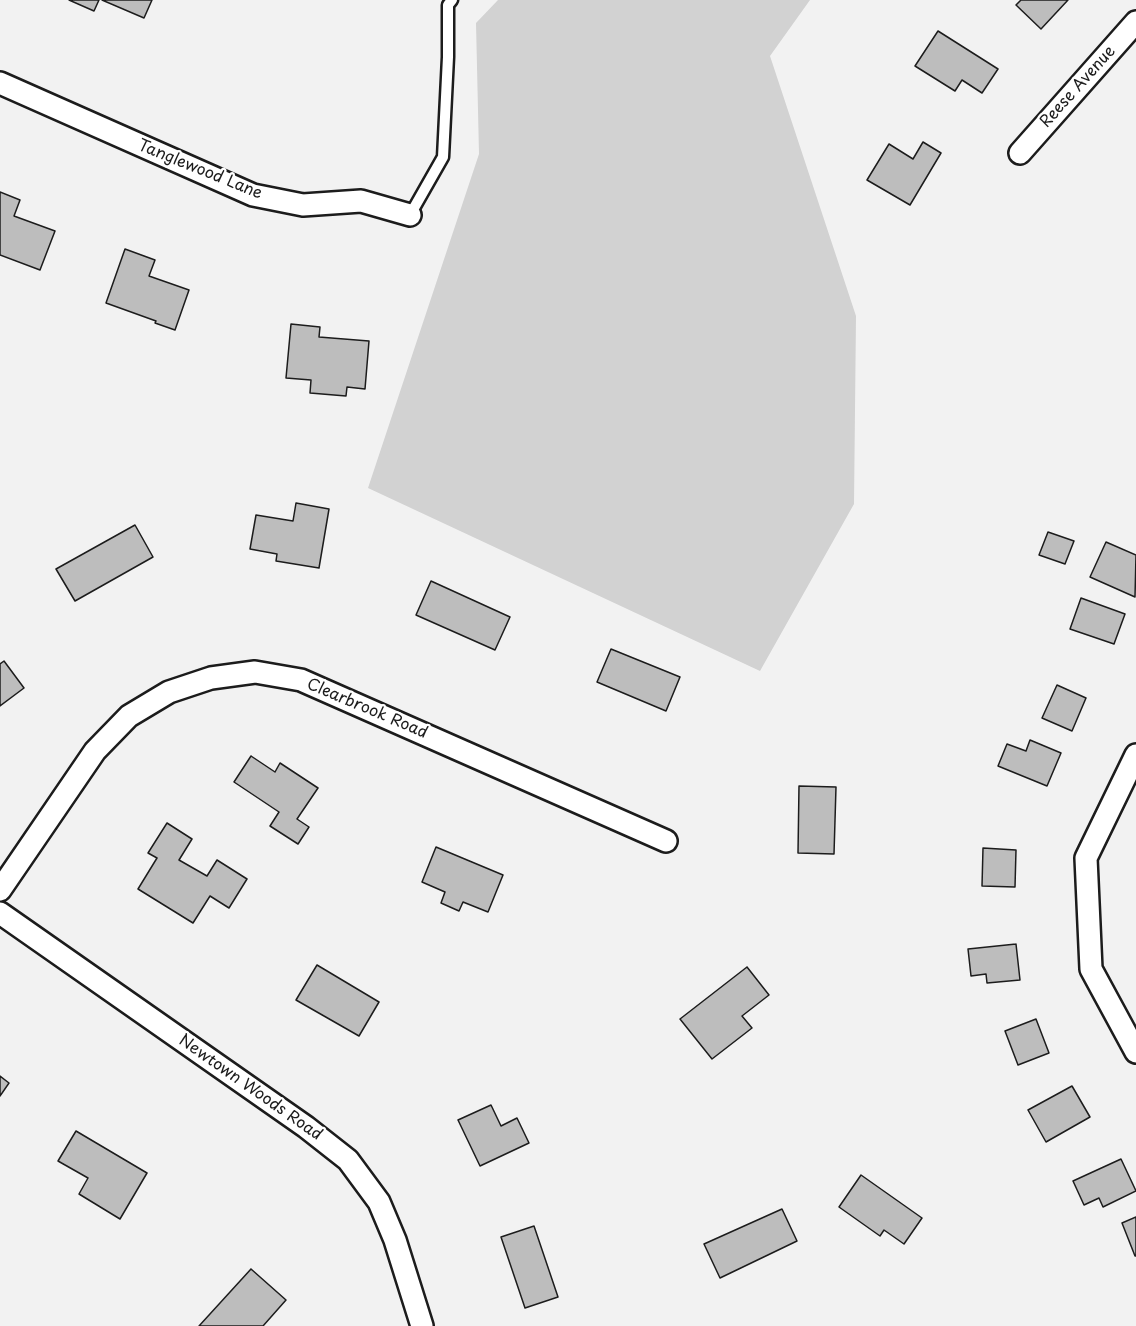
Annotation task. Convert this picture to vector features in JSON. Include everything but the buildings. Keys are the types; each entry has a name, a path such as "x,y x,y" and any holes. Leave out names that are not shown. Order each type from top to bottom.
{"street":[{"name":"Reese Avenue","path":"1020,153 1136,22"},
{"name":"Tanglewood Lane","path":"0,83 253,195 303,205 361,201 410,215"},
{"name":"Clearbrook Road","path":"0,890 95,751 129,716 169,692 211,678 255,672 301,680 666,841"},
{"path":"1136,755 1086,858 1091,969 1136,1052"},
{"name":"Newtown Woods Road","path":"0,913 306,1127 348,1160 379,1202 395,1240 422,1326"}],"lane":[{"path":"410,215 443,157 448,5 452,0"}],"shaded area":[{"path":"498,0 810,0 770,56 856,316 854,504 760,671 368,488 479,154 476,23"}]}
